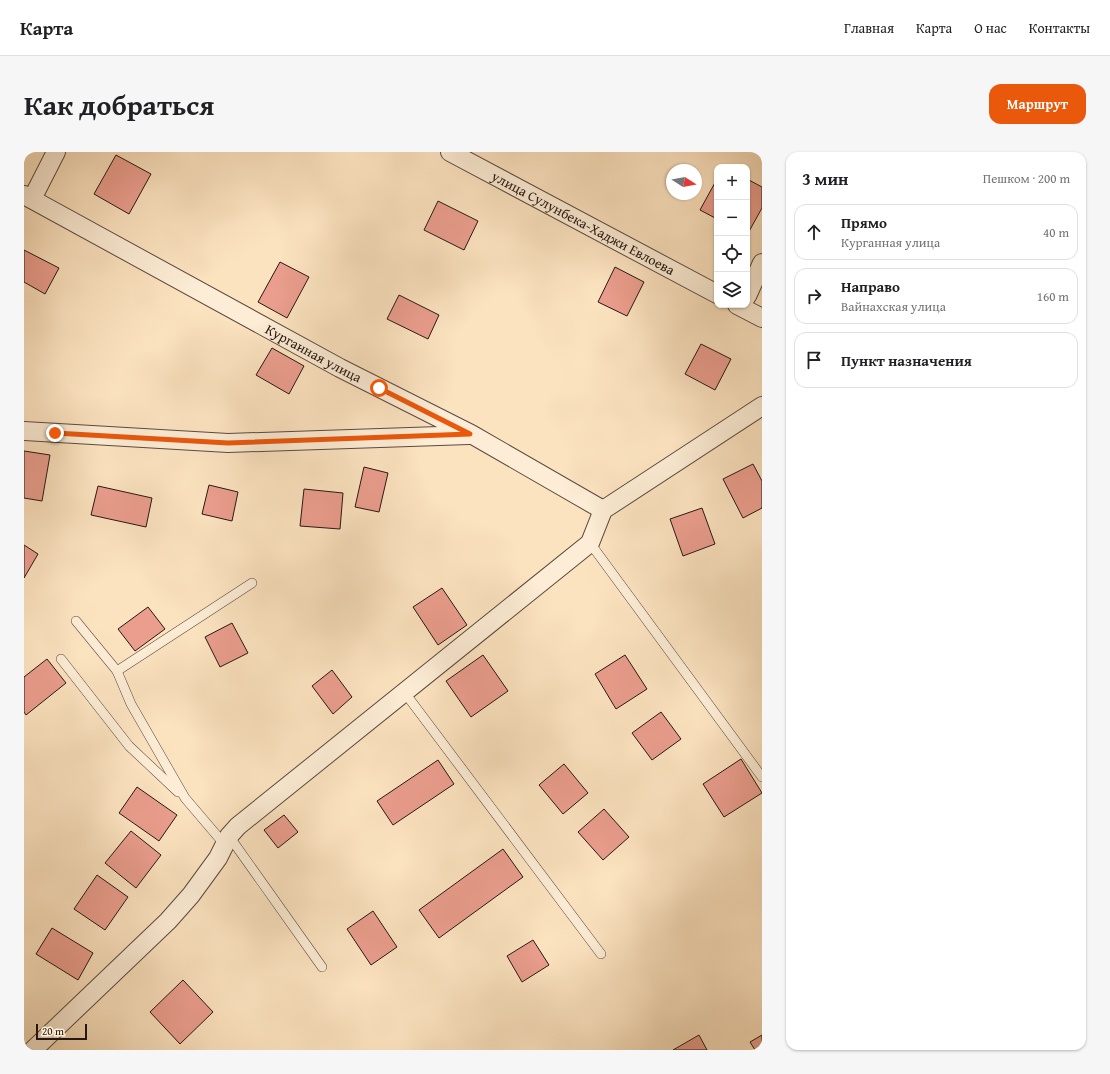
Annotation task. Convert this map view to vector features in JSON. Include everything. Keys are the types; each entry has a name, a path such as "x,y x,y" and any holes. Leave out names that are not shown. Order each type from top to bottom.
{"street":[{"path":"28,197 56,152"},
{"name":"улица Сулунбека-Хаджи Евлоева","path":"450,152 714,292"},
{"name":"Курганная улица","path":"28,197 340,368 470,434 603,510"},
{"path":"750,288 762,263"},
{"path":"748,308 762,318"},
{"path":"33,1050 168,920 218,858 227,841 238,826 590,543 603,510 762,406"},
{"path":"24,431 228,443 470,434"}],"lane":[{"path":"590,543 762,777"},
{"path":"117,671 252,583"},
{"path":"76,621 117,671 131,704 185,798"},
{"path":"61,659 129,746 185,798 227,841 322,967"},
{"path":"405,693 601,954"}],"building":[{"path":"116,155 151,174 129,214 94,194"},
{"path":"750,181 762,187 762,208 750,230"},
{"path":"714,184 714,217 700,210"},
{"path":"438,201 478,221 464,250 424,230"},
{"path":"24,250 59,268 45,294 24,282"},
{"path":"280,262 309,277 287,318 258,302"},
{"path":"615,267 644,282 627,316 598,302"},
{"path":"399,295 439,315 428,339 387,319"},
{"path":"701,344 731,359 715,390 685,374"},
{"path":"272,348 304,366 289,394 256,375"},
{"path":"24,451 50,455 42,501 24,498"},
{"path":"753,464 762,481 762,508 743,518 723,479"},
{"path":"364,467 388,473 379,512 355,507"},
{"path":"209,485 238,492 232,521 202,514"},
{"path":"98,486 152,498 146,527 91,515"},
{"path":"304,489 343,493 340,529 300,526"},
{"path":"702,508 715,544 683,556 670,519"},
{"path":"24,545 38,554 24,578"},
{"path":"442,588 467,625 438,645 413,607"},
{"path":"148,607 165,629 135,651 118,629"},
{"path":"232,623 248,653 220,667 205,637"},
{"path":"483,655 508,691 471,717 446,681"},
{"path":"625,655 647,689 616,709 595,674"},
{"path":"47,659 66,683 26,715 24,712 24,677"},
{"path":"332,670 352,697 333,714 312,686"},
{"path":"661,712 681,739 652,760 632,733"},
{"path":"741,759 762,793 724,817 703,784"},
{"path":"438,760 454,784 393,825 377,801"},
{"path":"564,764 588,793 563,814 539,785"},
{"path":"137,787 177,815 159,841 119,813"},
{"path":"604,809 629,837 603,860 578,832"},
{"path":"284,815 298,832 278,848 264,830"},
{"path":"131,831 161,855 136,888 105,863"},
{"path":"503,849 523,877 439,938 419,910"},
{"path":"97,875 128,897 105,930 74,909"},
{"path":"373,911 397,947 371,965 347,929"},
{"path":"52,928 93,953 78,980 36,954"},
{"path":"533,940 549,965 522,982 507,956"},
{"path":"183,980 213,1012 180,1044 150,1012"},
{"path":"699,1035 707,1050 673,1050"},
{"path":"762,1035 762,1050 755,1050 750,1042"}],"route":[{"path":"55,433 228,443 470,434 379,388"}]}
